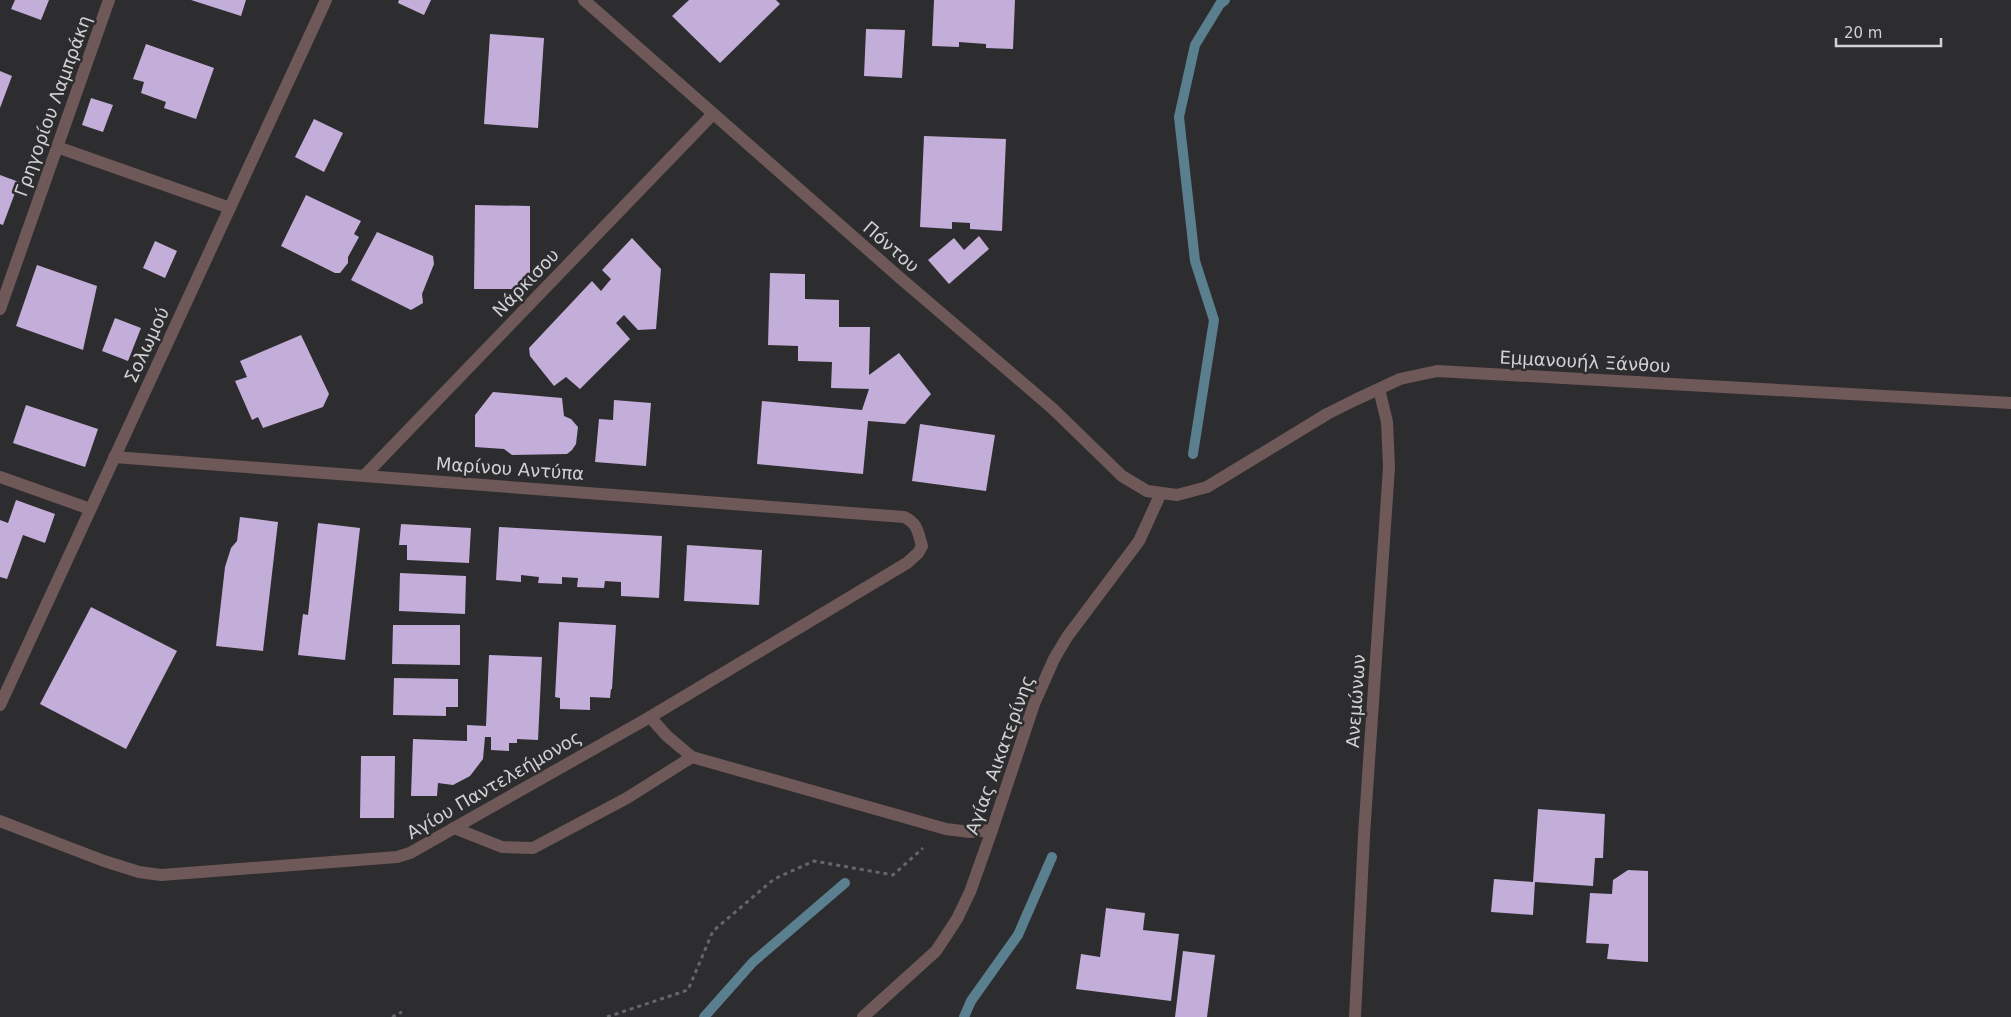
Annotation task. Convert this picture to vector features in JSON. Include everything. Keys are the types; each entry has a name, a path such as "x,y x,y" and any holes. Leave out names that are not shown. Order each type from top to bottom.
{"street":[{"name":"Γρηγορίου Λαμπράκη","path":"0,309 109,0"},
{"name":"Σολωμού","path":"0,705 326,0"},
{"name":"Πόντου","path":"584,0 1052,408 1122,476 1147,491 1186,493"},
{"name":"Νάρκισου","path":"365,475 713,114"},
{"path":"57,147 230,208"},
{"name":"Εμμανουήλ Ξάνθου","path":"1186,493 1216,483 1327,414 1400,379 1418,374 1447,371 2011,403"},
{"name":"Ανεμώνων","path":"1355,1017 1364,835 1388,467 1387,422 1379,389"},
{"name":"Μαρίνου Αντύπα","path":"114,458 365,475 904,517"},
{"path":"0,477 90,509"},
{"name":"Αγίας Αικατερίνης","path":"863,1017 936,951 958,919 970,892 992,830 1034,704 1054,660 1067,637 1139,540 1161,493"},
{"name":"Αγίου Παντελεήμονος","path":"0,820 104,861 139,872 161,874 397,857 410,853 650,716 908,563 918,554 922,546 917,526 912,520 904,517"},
{"path":"650,716 667,736 692,757 946,828 970,832 992,830"},
{"path":"454,828 502,847 533,848 627,798 692,757"}],"path":[{"path":"607,1017 688,990 713,931 774,879 814,861 893,875 946,828"},
{"path":"392,1017 402,1012"}],"building":[{"path":"15,0 49,0 41,20 11,9"},
{"path":"191,0 246,0 241,16"},
{"path":"399,0 431,0 424,15 398,3"},
{"path":"689,0 776,0 780,4 720,63 672,16"},
{"path":"934,0 1015,0 1013,49 986,48 986,44 959,42 959,47 932,46"},
{"path":"866,29 905,30 902,78 864,76"},
{"path":"490,34 544,38 538,128 484,124"},
{"path":"146,44 214,68 196,119 164,108 166,102 141,93 144,82 133,79"},
{"path":"0,71 12,76 0,108"},
{"path":"91,98 113,105 103,132 82,125"},
{"path":"314,119 343,133 324,172 295,157"},
{"path":"924,136 1006,139 1002,231 970,229 970,223 952,222 952,229 920,227"},
{"path":"0,175 19,182 3,225 0,224"},
{"path":"306,195 361,221 354,234 359,237 348,257 348,263 340,273 335,273 281,246"},
{"path":"475,205 530,206 530,289 474,289"},
{"path":"377,232 433,256 434,264 422,294 423,303 411,310 351,280"},
{"path":"979,236 989,249 949,284 928,260 954,238 964,250"},
{"path":"632,238 661,269 656,329 638,330 624,315 616,323 630,339 580,389 566,377 554,386 530,356 529,348 592,281 601,291 611,279 602,270"},
{"path":"155,241 177,251 165,278 143,268"},
{"path":"37,265 97,286 83,350 16,326"},
{"path":"770,273 805,274 805,299 839,300 839,327 870,327 869,375 899,353 931,394 905,424 868,421 863,474 757,464 762,401 862,410 869,389 831,388 832,362 798,361 798,346 768,345"},
{"path":"115,318 141,328 128,361 102,351"},
{"path":"301,335 329,394 323,407 263,428 258,417 252,420 235,381 247,377 240,361"},
{"path":"493,392 562,398 564,416 571,419 578,427 576,444 572,450 567,454 512,455 504,449 475,447 475,415"},
{"path":"614,400 651,403 646,466 595,462 599,419 613,420"},
{"path":"26,405 98,429 85,467 13,443"},
{"path":"920,424 995,435 986,491 912,481"},
{"path":"16,500 55,514 45,543 23,535 7,579 0,577 0,520 8,523"},
{"path":"240,517 278,522 263,651 216,646 225,567 231,548 237,541"},
{"path":"318,523 360,528 345,660 298,655 303,614 308,615"},
{"path":"401,524 471,528 469,563 407,560 407,545 399,545"},
{"path":"499,527 662,536 659,598 621,596 621,582 605,581 604,588 577,587 578,578 562,577 562,584 538,583 539,577 521,575 521,582 496,580"},
{"path":"687,545 762,550 759,605 684,601"},
{"path":"400,573 466,576 465,614 399,611"},
{"path":"91,607 177,651 126,749 40,704"},
{"path":"559,622 616,625 610,698 590,697 590,710 560,709 560,698 555,697"},
{"path":"393,625 460,625 460,665 392,664"},
{"path":"489,655 542,657 538,740 517,739 517,743 509,743 509,751 491,750 491,737 485,737 483,759 470,776 453,785 438,783 437,796 411,796 413,739 467,741 467,725 486,726"},
{"path":"394,678 458,679 458,707 446,707 446,716 393,715"},
{"path":"361,756 395,756 394,818 360,818"},
{"path":"1538,809 1605,814 1603,858 1595,858 1593,886 1535,882 1533,915 1491,912 1494,879 1533,882"},
{"path":"1628,870 1648,871 1648,962 1607,959 1609,944 1586,943 1590,893 1612,894 1613,880"},
{"path":"1106,908 1145,913 1143,930 1179,934 1171,1001 1076,989 1081,954 1100,957"},
{"path":"1183,951 1215,955 1207,1017 1175,1017"}],"waterway":[{"path":"1193,454 1214,320 1195,261 1179,117 1195,45 1220,4 1225,0"},
{"path":"964,1017 971,1001 1018,935 1052,857"},
{"path":"704,1017 753,962 845,883"}]}
